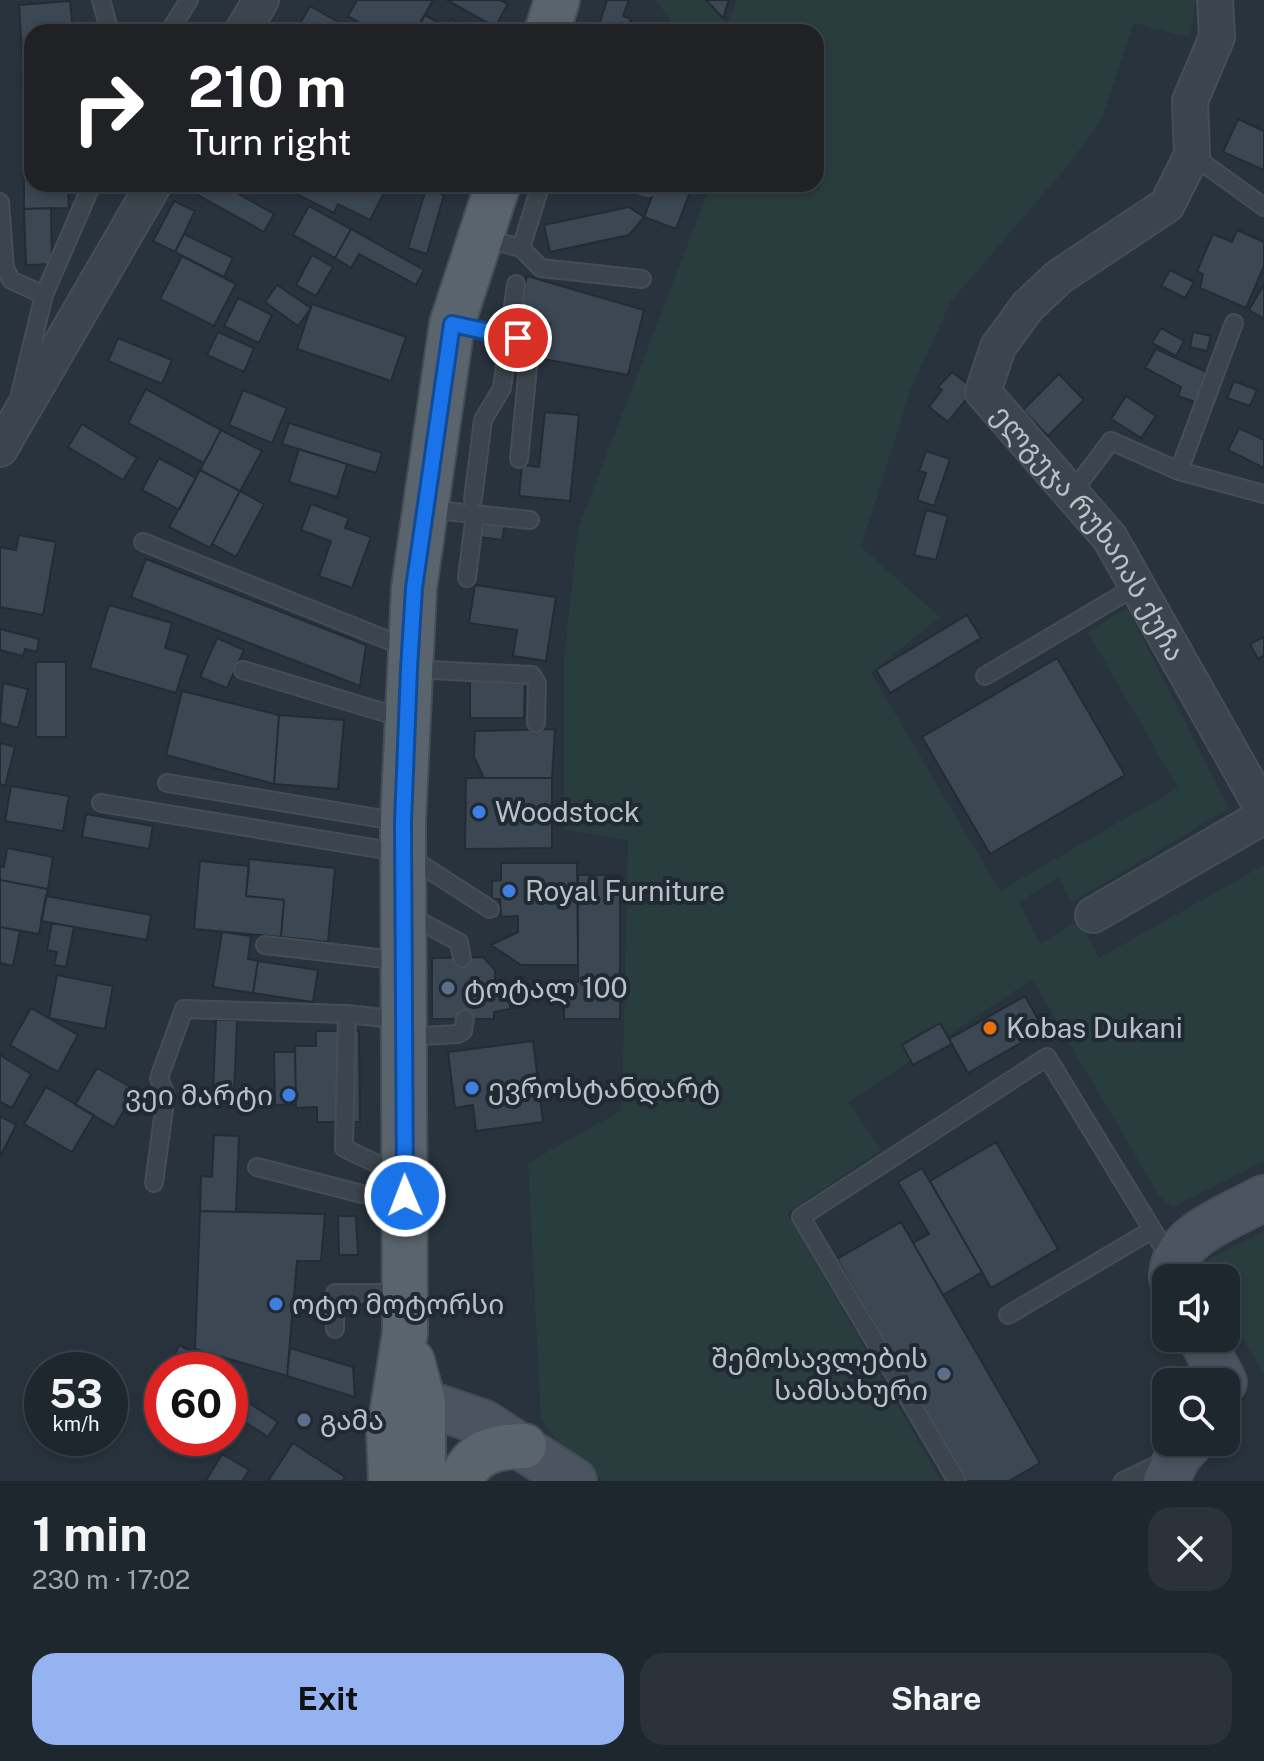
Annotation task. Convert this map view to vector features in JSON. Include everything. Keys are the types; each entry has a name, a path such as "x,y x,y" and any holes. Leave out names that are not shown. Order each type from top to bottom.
{"main road":[{"path":"550,24 557,0"},
{"path":"391,1481 389,1433 405,1313 403,838 414,588 452,324 501,243 498,192"},
{"path":"405,1313 423,1410 423,1481"},
{"path":"423,1410 453,1481"},
{"path":"462,1481 474,1459 488,1451 524,1446"}],"street":[{"path":"247,24 261,0"},
{"name":"ელგუჯა რუხაიას ქუჩა","path":"1215,0 1217,37 1190,101 1192,155 1167,205 1059,277 1028,306 998,347 983,392 1110,538 1264,814"},
{"path":"5,439 149,192"},
{"path":"1093,915 1264,814"},
{"path":"1165,1257 1264,1198"},
{"path":"423,1410 484,1423 574,1481"}],"lane":[{"path":"101,0 108,24"},
{"path":"174,24 189,0"},
{"path":"1192,155 1264,207"},
{"path":"5,439 44,295 89,192"},
{"path":"536,192 501,243 541,268 642,279"},
{"path":"0,202 5,268 11,280 44,295"},
{"path":"467,578 486,412 502,388 516,284"},
{"path":"1179,471 1234,323"},
{"path":"452,324 526,341 529,348 519,459"},
{"path":"1071,494 1111,441 1179,471 1264,494"},
{"path":"425,509 474,506 530,520"},
{"path":"143,542 410,659 532,675 537,683 536,723"},
{"path":"985,676 1138,585"},
{"path":"243,670 408,720"},
{"path":"167,783 403,838 490,909"},
{"path":"101,803 403,838"},
{"path":"403,913 459,942 462,958"},
{"path":"265,945 403,961"},
{"path":"154,1183 166,1095 159,1078 184,1009 347,1014 404,1029 458,1034 463,1031 465,1019"},
{"path":"347,1014 344,1148 405,1186"},
{"path":"957,1481 801,1217 1047,1057 1165,1257 1008,1315"},
{"path":"257,1167 362,1194 405,1186"},
{"path":"335,1329 335,1293 405,1313"},
{"path":"1123,1481 1158,1462 1178,1460"}],"shaded area":[{"path":"656,0 706,0 728,24 672,24"},
{"path":"737,0 1196,0 1190,38 1134,23 1102,119 1066,168 951,301 910,391 861,547 940,617 871,673 1000,891 1178,788 1088,632 1127,608 1229,808 1071,903 1059,877 1019,902 1040,944 1079,920 1099,958 1264,865 1264,1161 1173,1207 1160,1197 1032,979 849,1102 881,1150 787,1213 941,1481 604,1481 566,1456 541,1419 528,1163 622,1110 628,840 564,830 564,660 578,529 708,192 824,192 824,24 728,24"},
{"path":"1264,1231 1264,1374 1240,1334 1240,1264 1199,1264"}],"building":[{"path":"357,0 433,0 420,24 362,24 348,16"},
{"path":"447,0 500,0 508,4 497,24 490,24"},
{"path":"607,0 629,0 623,16 631,19 629,24 599,24"},
{"path":"706,0 729,0 723,18"},
{"path":"70,1 72,24 24,24 23,68 19,5"},
{"path":"310,6 342,24 300,24"},
{"path":"425,15 442,24 420,24"},
{"path":"22,75 24,75 24,121"},
{"path":"1238,119 1264,131 1264,170 1223,152"},
{"path":"24,192 68,192 69,208 24,209"},
{"path":"193,192 235,192 274,214 264,232"},
{"path":"293,192 384,192 370,220 338,204 334,213"},
{"path":"425,192 444,195 427,254 408,248"},
{"path":"654,192 690,192 676,229 644,217"},
{"path":"174,201 195,211 175,252 153,241"},
{"path":"309,206 351,229 335,258 293,235"},
{"path":"629,207 644,217 629,235 550,252 544,225"},
{"path":"51,208 52,264 26,265 24,209"},
{"path":"351,229 424,270 416,285 359,254 351,268 335,258"},
{"path":"1237,230 1264,242 1264,266 1246,308 1200,288 1203,274 1197,271 1213,234 1232,242"},
{"path":"184,234 233,258 224,277 175,252"},
{"path":"312,255 333,267 316,296 296,285"},
{"path":"182,256 236,284 214,326 160,299"},
{"path":"1170,270 1194,282 1185,298 1161,286"},
{"path":"527,276 644,310 628,375 539,358 550,324 517,315"},
{"path":"1264,284 1264,319 1249,310"},
{"path":"277,285 311,308 298,326 265,302"},
{"path":"238,298 272,315 259,343 224,326"},
{"path":"312,304 406,337 391,381 297,349"},
{"path":"1161,328 1184,341 1176,356 1152,343"},
{"path":"218,332 254,348 244,372 207,355"},
{"path":"1193,332 1211,336 1207,351 1190,347"},
{"path":"118,338 172,360 162,384 108,361"},
{"path":"1156,349 1209,373 1198,403 1178,396 1181,387 1145,368"},
{"path":"952,372 969,385 969,396 948,422 929,407 942,390 938,387"},
{"path":"1059,374 1084,400 1048,436 1023,410"},
{"path":"1234,381 1257,390 1250,406 1227,398"},
{"path":"146,389 221,430 204,463 128,423"},
{"path":"243,390 287,408 272,443 229,425"},
{"path":"1126,396 1156,416 1141,438 1111,419"},
{"path":"545,412 579,415 570,501 519,496 522,465 539,467"},
{"path":"289,423 382,453 376,473 282,444"},
{"path":"82,424 137,458 123,480 68,447"},
{"path":"1239,428 1264,440 1264,468 1228,450"},
{"path":"221,430 262,451 240,491 200,470"},
{"path":"299,449 347,464 337,497 289,482"},
{"path":"926,451 950,459 934,506 917,500 926,473 919,471"},
{"path":"159,458 196,478 179,510 142,490"},
{"path":"200,470 240,491 210,548 169,527"},
{"path":"240,491 264,504 236,557 212,544"},
{"path":"311,504 349,518 345,528 371,537 352,588 319,576 331,541 301,530"},
{"path":"926,510 948,516 936,560 914,555"},
{"path":"483,519 505,523 502,540 480,537"},
{"path":"19,535 56,542 43,615 0,607 0,547 16,550"},
{"path":"146,559 366,645 360,686 131,597"},
{"path":"475,585 556,597 546,661 513,656 517,630 469,623"},
{"path":"109,605 172,623 165,648 188,655 176,693 90,668"},
{"path":"967,615 981,638 890,693 876,670"},
{"path":"0,629 39,639 37,652 25,649 23,656 0,650"},
{"path":"1264,637 1264,655 1258,659 1250,644"},
{"path":"217,638 244,650 227,688 200,677"},
{"path":"1057,658 1125,775 990,854 922,737"},
{"path":"36,662 66,662 66,737 36,737"},
{"path":"525,678 524,718 470,718 470,679"},
{"path":"3,683 28,689 18,728 0,723"},
{"path":"182,691 279,715 274,784 166,755"},
{"path":"279,715 344,720 338,789 274,784"},
{"path":"555,729 552,778 484,778 474,757 475,731"},
{"path":"0,743 15,747 5,786 0,784"},
{"path":"466,778 552,778 552,848 465,849"},
{"path":"11,786 69,796 63,831 5,821"},
{"path":"86,814 153,826 149,849 82,837"},
{"path":"7,848 53,857 48,889 0,880 0,866 4,867"},
{"path":"249,859 335,868 328,942 281,937 284,900 246,896"},
{"path":"200,861 249,866 246,896 284,900 281,937 194,929"},
{"path":"501,863 577,863 578,965 521,965 491,945 518,932 518,916 501,917 500,899 492,899 492,881 501,880"},
{"path":"578,875 620,875 620,1019 564,1019 564,982 578,982"},
{"path":"0,880 48,889 39,934 0,927"},
{"path":"46,896 151,915 147,940 41,921"},
{"path":"52,923 74,927 66,967 54,965 57,952 47,950"},
{"path":"0,927 20,931 13,966 0,963"},
{"path":"222,932 251,936 248,959 258,961 253,993 213,987"},
{"path":"483,957 495,970 495,987 510,998 510,1009 494,1012 494,1019 432,1019 432,958"},
{"path":"258,961 318,970 313,1002 253,993"},
{"path":"57,975 113,986 105,1029 49,1018"},
{"path":"1025,996 1044,1030 968,1073 949,1039"},
{"path":"31,1008 78,1035 58,1072 10,1045"},
{"path":"216,1020 237,1020 234,1095 213,1094"},
{"path":"940,1023 952,1044 913,1065 902,1045"},
{"path":"316,1031 359,1031 360,1122 317,1122 317,1107 296,1108 295,1046 316,1046"},
{"path":"533,1041 543,1122 476,1131 473,1105 455,1108 448,1052"},
{"path":"274,1052 295,1052 296,1104 275,1105"},
{"path":"0,1055 31,1074 12,1108 0,1102"},
{"path":"97,1068 136,1090 114,1127 75,1105"},
{"path":"46,1087 94,1115 72,1152 24,1124"},
{"path":"0,1116 16,1125 0,1157"},
{"path":"214,1135 239,1136 236,1212 200,1211 201,1176 212,1177"},
{"path":"996,1142 1058,1249 991,1288 930,1181"},
{"path":"922,1168 982,1272 943,1295 913,1243 929,1234 898,1182"},
{"path":"200,1211 325,1214 321,1261 297,1261 287,1376 248,1365 248,1352 205,1352 195,1349"},
{"path":"338,1216 356,1216 358,1255 339,1255"},
{"path":"901,1222 1040,1463 1009,1481 965,1481 837,1259"},
{"path":"179,1345 189,1350 188,1352 176,1352"},
{"path":"290,1348 353,1367 355,1397 287,1376"},
{"path":"248,1402 278,1422 268,1437 248,1424"},
{"path":"293,1443 345,1477 342,1481 268,1481"},
{"path":"221,1456 249,1470 242,1481 206,1481"}],"place":[{"name":"Woodstock","path":"479,812"},
{"name":"Royal Furniture","path":"509,891"},
{"name":"ტოტალ 100","path":"448,988"},
{"name":"Kobas Dukani","path":"990,1028"},
{"name":"ევროსტანდარტ","path":"472,1088"},
{"name":"ვეი მარტი","path":"289,1095"},
{"name":"ოტო მოტორსი","path":"276,1304"},
{"name":"შემოსავლების სამსახური","path":"944,1374"},
{"name":"გამა","path":"304,1420"}],"route":[{"path":"405,1196 403,822 414,588 452,324 518,338"}]}
